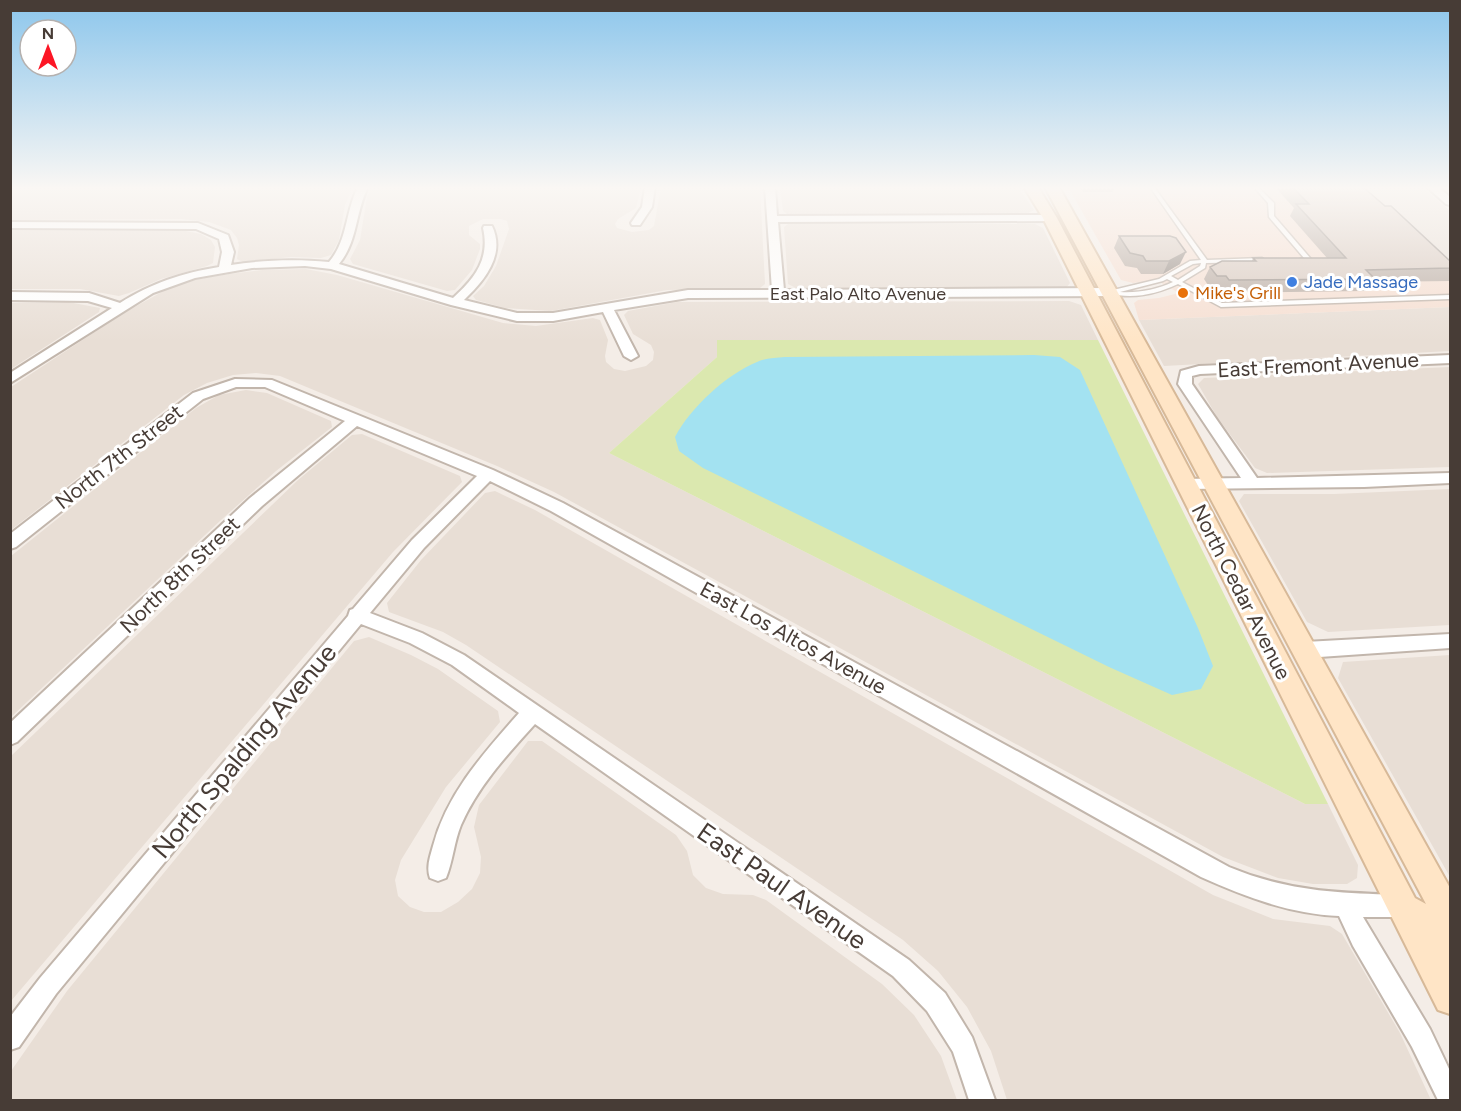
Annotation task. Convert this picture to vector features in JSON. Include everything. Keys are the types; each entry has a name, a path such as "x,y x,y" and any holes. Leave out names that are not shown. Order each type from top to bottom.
{"main road":[{"name":"North Cedar Avenue","path":"1071,239 1305,650 1450,918"},
{"name":"North Cedar Avenue","path":"1100,293 1185,484 1450,998"},
{"path":"1404,906 1421,918 1439,937 1450,957"}],"street":[{"path":"224,239 228,252 224,270"},
{"path":"332,266 348,246 349,239"},
{"path":"455,302 475,284 489,260 492,239"},
{"path":"774,239 778,294"},
{"name":"East Palo Alto Avenue","path":"10,379 148,290 177,279 269,264 305,263 332,266 501,315 535,318 568,315 675,295 1100,293"},
{"path":"10,296 89,297 121,306"},
{"path":"607,308 631,356"},
{"name":"East Fremont Avenue","path":"1252,482 1185,384 1186,374 1199,370 1450,359"},
{"name":"East Los Altos Avenue","path":"235,383 257,382 277,386 488,474 557,507 1209,869 1245,885 1279,896 1346,905 1404,906"},
{"name":"North 7th Street","path":"10,543 188,402 208,390 235,383"},
{"name":"North 8th Street","path":"10,736 256,502 355,420"},
{"name":"North Spalding Avenue","path":"10,1038 48,986 357,615 418,544 488,474"},
{"path":"1185,484 1364,482 1450,478"},
{"name":"East Paul Avenue","path":"357,615 416,638 458,660 901,968 936,1002 963,1046 982,1101"},
{"path":"1305,650 1450,641"},
{"path":"438,870 444,841 453,818 469,790 501,747 532,713"},
{"path":"1346,905 1361,938 1421,1038 1450,1098"}],"lane":[{"path":"1100,293 1143,294 1178,282 1203,267 1204,260 1189,239"},
{"path":"1291,239 1309,260 1297,260"},
{"path":"1100,293 1151,283 1168,277 1192,262 1274,260"},
{"path":"1168,277 1221,304 1450,297"}],"shaded area":[{"path":"11,239 209,239 215,247 213,263 161,279 119,296 80,289 11,289"},
{"path":"237,239 339,239 331,255 321,258 291,257 243,262 237,259 239,245"},
{"path":"474,239 480,244 480,249 472,270 455,290 447,291 353,264 350,259 360,240"},
{"path":"506,239 763,239 765,284 760,288 667,290 551,311 505,308 476,300 473,296 484,286 496,266"},
{"path":"785,239 1048,239 1070,283 1066,288 796,288 788,284"},
{"path":"1098,239 1421,239 1450,266 1450,307 1139,320 1134,303 1138,300 1179,293 1156,280 1133,283 1121,280"},
{"path":"1420,239 1450,239 1450,267"},
{"path":"306,269 337,275 503,323 536,326 593,318 600,320 608,340 606,362 614,369 625,371 646,366 653,360 654,352 651,345 633,334 624,315 628,311 677,302 1069,301 1081,305 1098,340 718,340 717,357 609,453 1305,804 1328,804 1358,865 1357,878 1347,884 1313,884 1278,878 1223,857 554,492 280,376 256,373 233,375 207,383 184,395 11,530 11,387 122,314 169,288 199,279 229,274 262,270"},
{"path":"68,302 100,308 99,312 11,369 11,303"},
{"path":"1450,307 1450,351 1164,366 1139,320"},
{"path":"1450,367 1450,467 1267,473 1255,468 1217,417 1198,384 1204,378"},
{"path":"246,390 267,393 331,421 332,427 276,471 221,520 11,717 11,556 196,408 219,395"},
{"path":"362,434 460,476 462,482 393,552 11,1001 11,756 298,480 352,435"},
{"path":"1450,489 1450,625 1328,632 1307,622 1239,501 1244,494 1334,494"},
{"path":"495,491 535,510 1213,895 1273,919 1330,926 1342,934 1400,1033 1431,1100 1007,1100 991,1051 967,1007 938,971 903,940 466,645 443,632 389,612 387,603 421,560 485,493"},
{"path":"369,637 438,669 498,711 500,722 446,787 401,860 395,880 398,896 410,907 424,912 441,912 458,902 472,889 480,873 481,857 474,827 479,805 528,741 542,741 676,835 687,851 693,875 706,888 723,894 753,895 766,900 882,984 914,1015 941,1056 957,1100 11,1100 11,1071 67,991 354,641"},
{"path":"1450,655 1450,877 1338,678 1343,662"}],"green space":[{"path":"717,340 1098,340 1328,804 1305,804 609,453 717,357"}],"water":[{"path":"1034,355 1060,357 1080,370 1198,628 1213,666 1201,689 1172,695 1109,667 703,468 679,451 675,437 690,415 710,393 745,367 763,360 785,357"}],"building":[{"path":"1121,239 1177,239 1186,252 1169,261 1146,261 1143,256 1130,253"},
{"path":"1328,239 1426,239 1450,261 1450,268 1366,270 1375,279 1229,280 1226,276 1217,276 1210,267 1222,261 1256,261 1253,258 1346,258"}],"place":[{"name":"Jade Massage","path":"1292,282"},
{"name":"Mike's Grill","path":"1183,293"}]}
